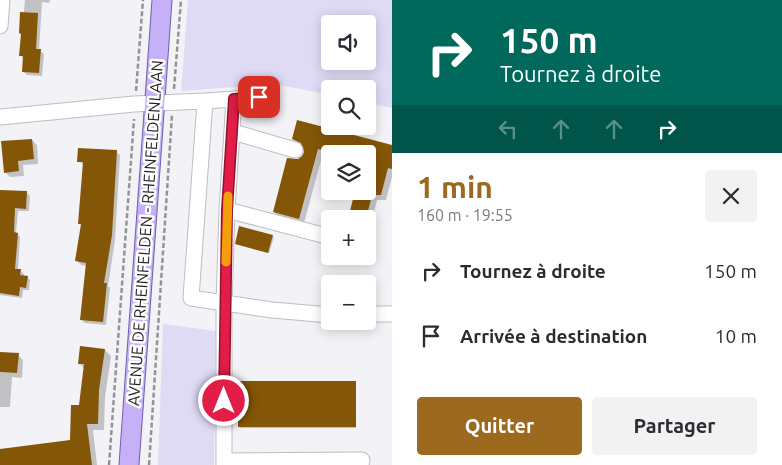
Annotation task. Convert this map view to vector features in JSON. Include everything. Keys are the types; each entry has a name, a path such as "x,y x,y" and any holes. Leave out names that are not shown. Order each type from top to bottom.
{"main road":[{"name":"AVENUE DE RHEINFELDEN - RHEINFELDENLAAN","path":"128,465 164,103 162,0"}],"street":[{"path":"0,26 2,0"},
{"path":"0,117 134,104 259,97"},
{"path":"234,99 227,210 224,303 224,463 362,460 362,465"},
{"path":"205,101 190,298 272,310 321,314"},
{"path":"233,132 295,150"},
{"path":"227,210 321,235"},
{"path":"376,314 392,314"}],"path":[{"path":"109,465 143,0"},
{"path":"149,465 164,103 181,0"}],"shaded area":[{"path":"188,0 392,0 392,108 376,105 376,80 321,80 321,93 275,84 181,91"},
{"path":"163,324 216,331 214,465 158,465"}],"building":[{"path":"20,12 38,13 36,49 41,49 39,73 22,72 23,56 19,56"},
{"path":"297,120 321,126 321,135 354,135 392,145 392,169 388,168 381,195 376,195 376,145 321,145 321,150 318,149 299,219 273,212 287,158 298,159 304,152 301,143 292,139"},
{"path":"32,139 34,159 18,161 19,171 4,173 1,141"},
{"path":"78,148 117,150 112,235 104,283 107,283 103,322 80,320 86,263 75,261 81,224 78,224 83,162 77,162"},
{"path":"0,190 27,191 26,209 15,208 14,232 18,233 15,269 21,269 20,275 28,276 26,288 20,287 19,296 0,293"},
{"path":"353,200 371,200 368,210 350,210"},
{"path":"239,226 273,235 268,253 235,244"},
{"path":"80,346 105,349 99,390 98,424 87,424 92,465 0,465 0,449 70,440 71,405 79,405 84,364 78,364"},
{"path":"0,352 19,353 17,373 0,372"},
{"path":"238,381 356,381 356,427 238,427"}],"slow traffic":[{"path":"226,262 228,196"}],"route":[{"path":"224,401 224,303 227,210 234,99 259,97"}]}
